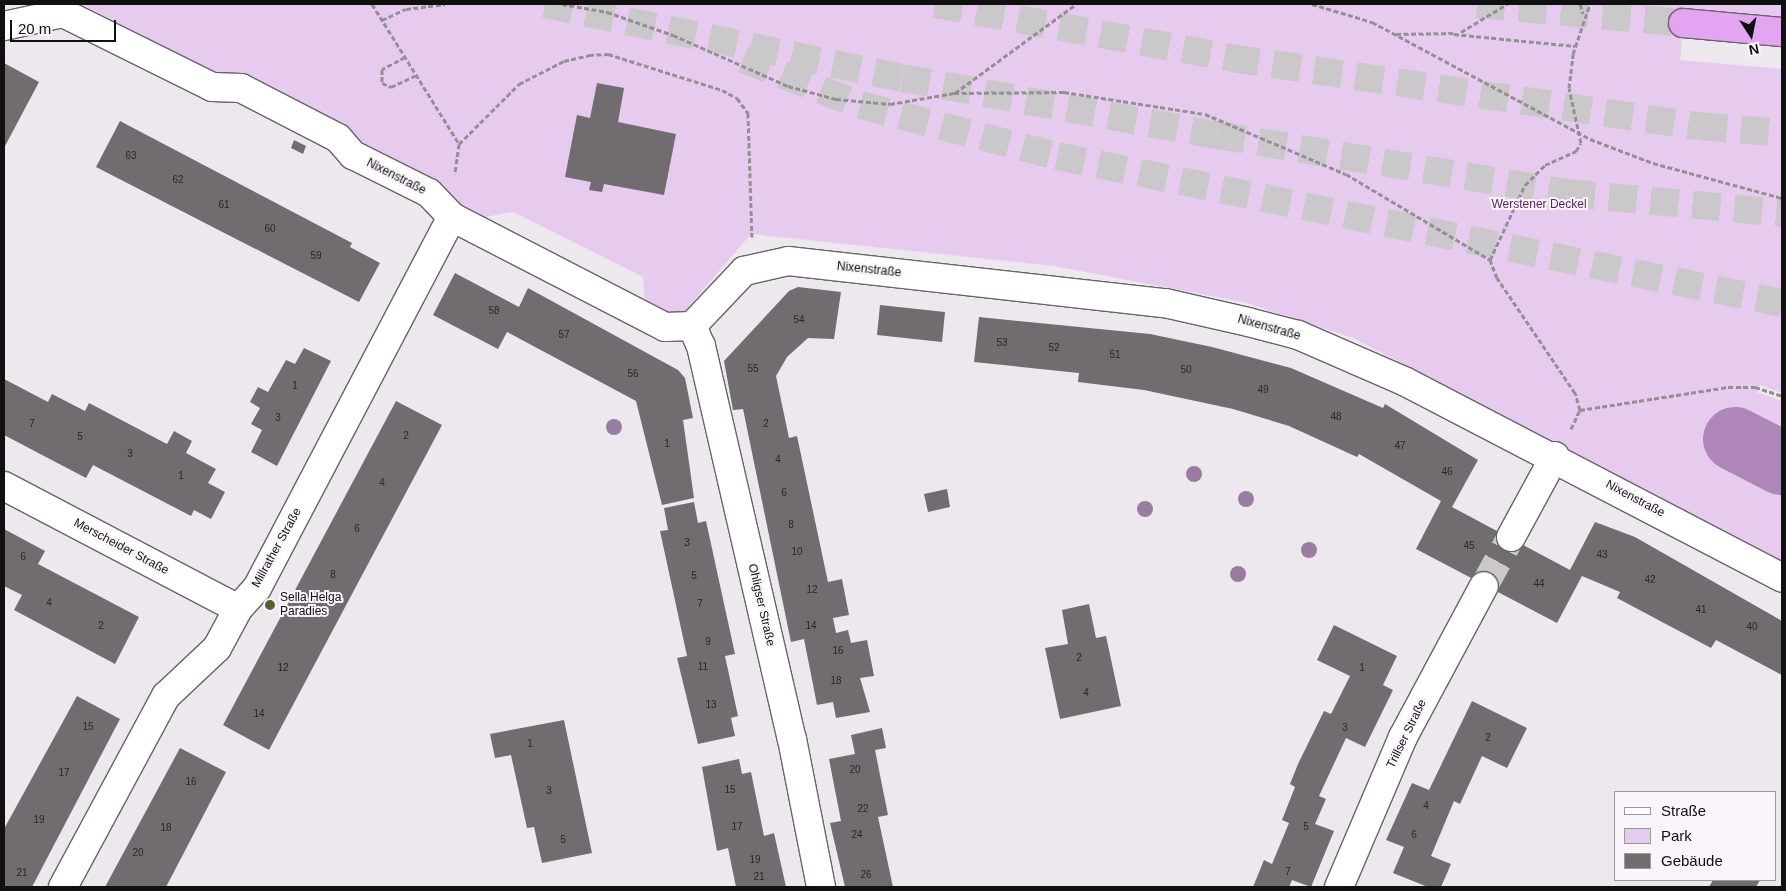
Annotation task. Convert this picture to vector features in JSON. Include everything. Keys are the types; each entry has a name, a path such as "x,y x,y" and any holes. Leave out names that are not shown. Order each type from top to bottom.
{"highway":[{"path":"1683,23 1782,32"}],"street":[{"name":"Nixenstraße","path":"4,26 50,14 84,20 212,88 242,88 338,138 353,155 429,193 452,217 665,327 692,326 744,271 757,265 788,261 1165,303 1248,322 1341,352 1555,456 1782,578"},
{"name":"Millrather Straße","path":"63,887 166,696 217,648 238,609 256,588 452,217"},
{"name":"Ohligser Straße","path":"692,326 701,346 786,710 822,887"},
{"path":"1511,537 1555,456"},
{"name":"Merscheider Straße","path":"4,486 238,609"},
{"name":"Trillser Straße","path":"1339,887 1403,737 1484,586"}],"path":[{"path":"372,4 459,144 452,217"},
{"path":"382,20 406,9 446,4"},
{"path":"562,4 608,12 673,36 812,94 890,104 954,93 1064,92 1205,114 1346,174 1490,260 1497,278 1563,370 1580,410 1728,387 1755,387 1782,396"},
{"path":"954,93 1076,4"},
{"path":"1312,4 1396,34 1580,132 1653,163 1782,198"},
{"path":"1454,34 1507,4"},
{"path":"1580,4 1583,14"},
{"path":"1490,260 1525,185 1544,165 1576,151 1580,132 1570,88 1575,46 1583,14 1590,4"},
{"path":"1396,34 1454,34 1575,46"},
{"path":"459,144 519,84 550,67 589,55 608,54 722,90 738,98 748,113 751,233 757,265"},
{"path":"405,56 382,69 382,83 391,87 417,75"}],"green space":[{"name":"Werstener Deckel","path":"82,4 1782,4 1782,18 1685,8 1680,60 1782,69 1782,393 1760,385 1756,392 1782,401 1782,458 1737,434 1731,447 1782,473 1782,561 1353,338 1243,302 1054,266 751,234 684,312 666,314 645,302 643,277 513,212 485,217"}],"building":[{"path":"4,63 39,82 4,148"},
{"path":"597,83 624,88 618,122 676,134 664,195 604,184 602,192 589,190 591,182 565,177 577,115 590,118"},
{"path":"120,121 352,243 350,247 380,263 359,302 96,167"},
{"path":"294,140 306,146 303,154 291,148"},
{"path":"455,273 519,307 528,288 678,370 685,378 693,418 683,420 694,498 662,505 636,401 507,332 498,349 433,315"},
{"path":"798,287 841,292 834,339 808,338 787,357 776,376 789,438 797,436 828,582 842,579 849,615 833,618 836,633 848,630 851,643 867,640 874,676 860,678 870,712 836,718 833,702 817,705 804,639 791,642 743,409 733,410 724,361 789,291"},
{"path":"880,305 945,312 942,342 877,335"},
{"path":"979,317 1150,334 1212,347 1291,368 1383,408 1385,404 1478,460 1452,507 1570,570 1595,522 1635,537 1782,621 1782,675 1716,640 1711,648 1617,598 1620,592 1582,576 1557,623 1416,549 1441,501 1359,454 1357,457 1289,426 1233,409 1144,390 1078,382 1079,373 974,362"},
{"path":"304,348 331,361 277,466 251,452 262,430 251,424 260,408 250,402 258,387 268,392 286,360 295,364"},
{"path":"4,379 48,402 52,394 85,411 89,403 167,444 174,431 192,441 186,453 216,469 208,483 225,492 211,519 194,510 191,516 93,465 86,478 4,435"},
{"path":"396,401 442,425 269,750 223,725"},
{"path":"947,489 950,507 928,512 924,494"},
{"path":"694,502 698,523 706,521 735,654 725,656 738,716 731,718 735,736 698,744 677,658 687,656 660,531 668,530 664,508"},
{"path":"4,529 45,551 38,564 139,617 115,664 14,610 22,595 4,586"},
{"path":"1089,604 1096,638 1106,636 1121,706 1060,719 1045,648 1068,644 1062,610"},
{"path":"1334,625 1397,656 1383,685 1393,690 1365,747 1346,738 1319,796 1326,799 1315,824 1334,831 1311,887 1292,880 1289,887 1253,887 1264,860 1272,864 1289,823 1282,820 1295,787 1290,784 1298,764 1324,711 1331,714 1350,676 1317,660"},
{"path":"77,696 120,719 32,887 4,887 4,829"},
{"path":"1472,701 1527,728 1507,768 1482,756 1460,804 1454,801 1431,856 1451,864 1441,887 1428,887 1393,873 1404,847 1386,840 1412,783 1429,790"},
{"path":"564,720 592,853 542,863 534,827 527,828 511,755 495,758 490,734"},
{"path":"882,728 886,748 875,750 888,815 878,817 893,887 845,887 830,823 841,821 829,759 855,754 851,735"},
{"path":"180,748 226,772 166,887 105,887"},
{"path":"739,759 742,774 751,772 764,836 774,833 786,887 736,887 728,848 717,851 702,767"},
{"path":"1712,881 1759,881 1756,887 1709,887"}],"waterway":[{"path":"1735,439 1782,463"}],"tunnel":[{"path":"545,4 902,78 1217,135 1567,193 1782,213"},
{"path":"935,4 1231,58 1699,126 1782,133"},
{"path":"1477,4 1683,23"},
{"path":"743,59 860,105 1057,156 1782,303"},
{"path":"1484,586 1511,537"}],"place":[{"name":"Sella Helga Paradies","path":"270,605"}]}
